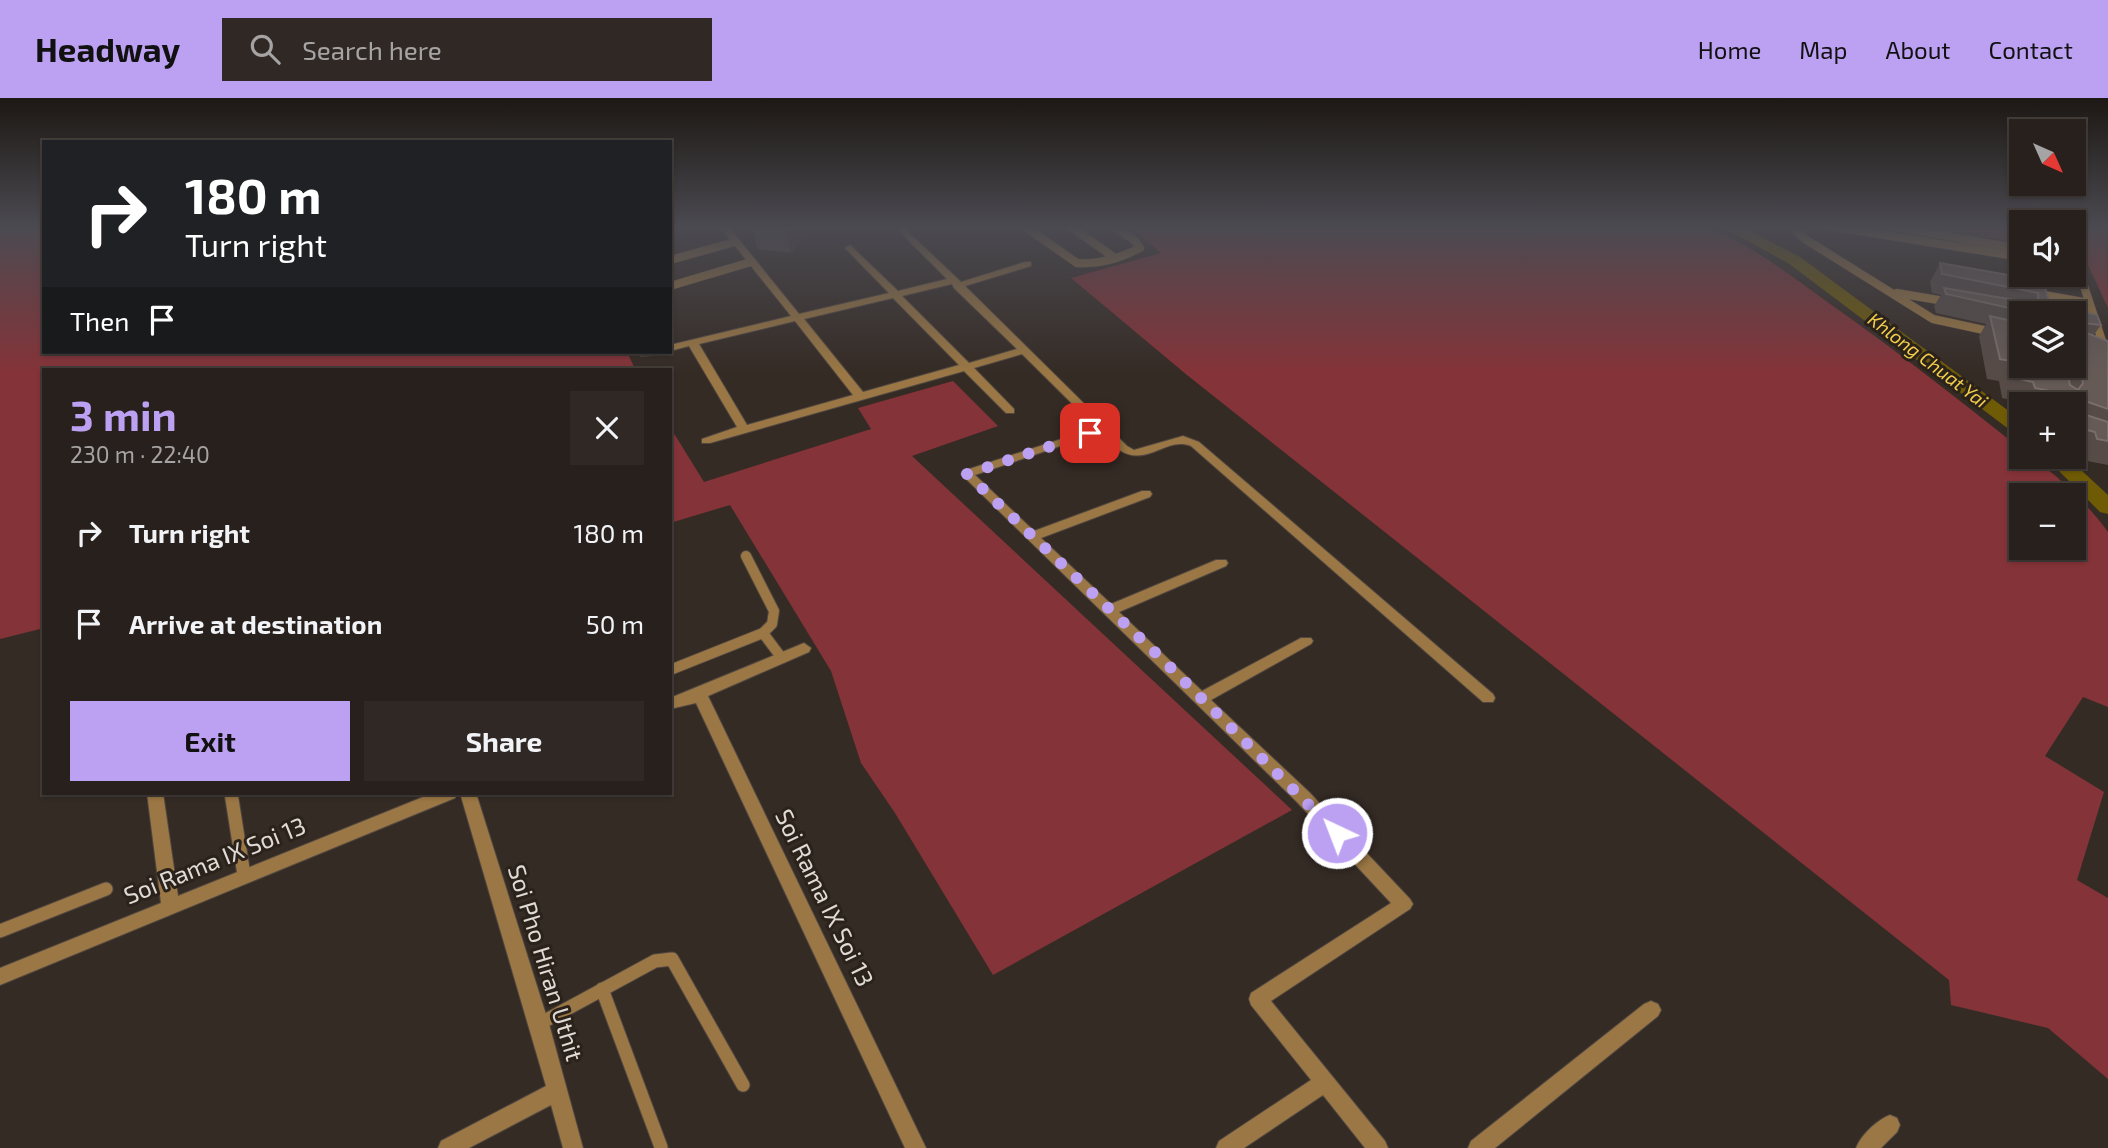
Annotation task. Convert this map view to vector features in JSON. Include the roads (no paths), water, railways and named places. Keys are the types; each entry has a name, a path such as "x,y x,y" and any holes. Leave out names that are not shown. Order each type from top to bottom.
{"street":[{"path":"761,275 861,397"},
{"path":"876,275 1010,411"},
{"path":"947,275 1123,447 1133,454 1183,439 1195,444 1488,698"},
{"path":"672,347 794,317 986,275"},
{"path":"692,342 744,429"},
{"path":"706,441 1022,351"},
{"path":"1090,433 967,474 1303,797 1404,904 1258,999 1378,1148"},
{"path":"1033,536 1146,494"},
{"path":"1110,610 1222,562"},
{"path":"1202,698 1306,641"},
{"path":"672,703 695,696 804,648"},
{"name":"Soi Rama IX Soi 13","path":"695,696 702,699 916,1148"},
{"path":"155,795 170,905"},
{"name":"Soi Rama IX Soi 13","path":"0,977 170,905 444,795"},
{"name":"Soi Pho Hiran Uthit","path":"469,795 539,1024 573,1148"},
{"path":"1478,1148 1651,1010"},
{"path":"1226,1148 1325,1082"},
{"path":"447,1148 557,1091"},
{"path":"1866,1148 1890,1125"}],"lane":[{"path":"672,285 707,275"},
{"path":"1864,275 1943,323 2009,336"},
{"path":"2084,287 2107,356"},
{"path":"2022,290 2089,303"},
{"path":"1892,292 1957,304"},
{"path":"2086,327 2097,330"},
{"path":"2095,352 2107,356"},
{"path":"672,669 763,633 772,624 774,611 746,556"},
{"path":"763,633 781,657"},
{"path":"231,795 244,875"},
{"path":"0,931 106,889"},
{"path":"539,1024 655,961 672,959 680,969 743,1086"},
{"path":"602,989 661,1147"}],"waterway":[{"name":"Khlong Chuat Yai","path":"1814,275 2009,420"},
{"name":"Khlong Chuat Yai","path":"2068,469 2108,507"}]}
